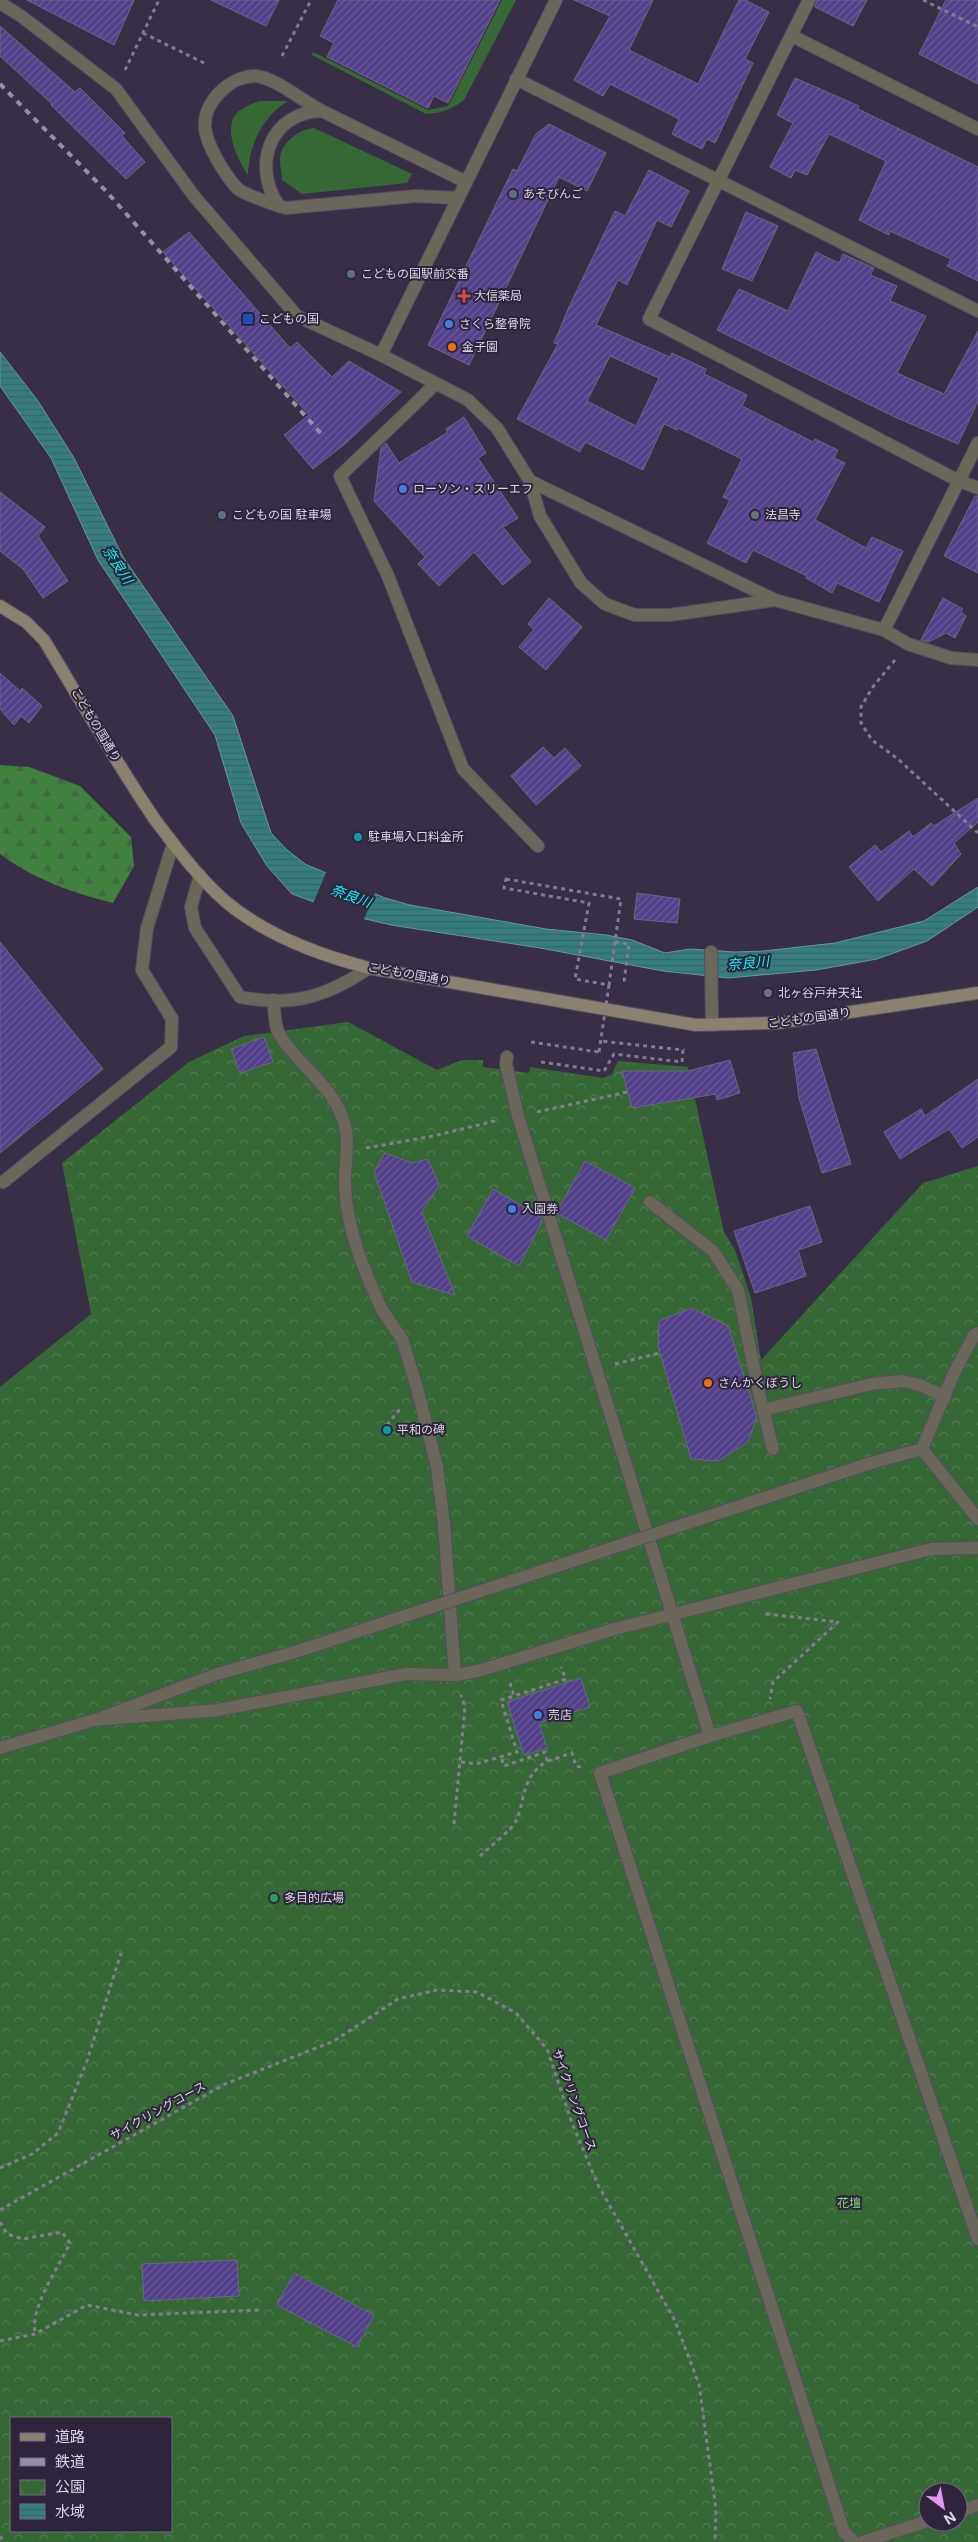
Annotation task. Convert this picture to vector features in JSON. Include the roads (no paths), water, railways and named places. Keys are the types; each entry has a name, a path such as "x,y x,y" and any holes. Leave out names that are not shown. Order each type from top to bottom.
{"main road":[{"name":"こどもの国通り","path":"0,606 26,622 44,640 136,791 174,844 200,876 226,901 268,928 320,953 369,968 696,1025 712,1026 777,1023 978,993"}],"street":[{"path":"381,355 556,0"},
{"path":"809,0 649,319 959,481 978,488"},
{"path":"0,3 21,16 116,89 194,196 297,316 381,355 468,400 497,428 530,481 540,516 581,583 606,604 634,615 670,615 775,600"},
{"path":"792,36 978,129"},
{"path":"458,198 416,196 286,208 279,206 238,189 212,151 205,127 209,108 221,89 234,81 256,76 275,83 322,111 466,182"},
{"path":"516,79 978,311"},
{"path":"279,206 266,181 265,167 269,148 280,128 293,117 308,111 322,111"},
{"path":"435,384 340,476 388,576 463,769 538,846"},
{"path":"884,630 978,443"},
{"path":"530,481 775,600 884,630 908,644 951,658 978,660"},
{"path":"3,1182 171,1047 172,1019 142,970 147,928 174,844"},
{"path":"200,876 191,907 195,928 240,997 261,1001 309,999 345,984 369,968"},
{"path":"711,952 712,1026"},
{"path":"273,1000 278,1033 328,1092 343,1119 348,1151 345,1186 348,1214 357,1254 382,1310 402,1339 418,1388 437,1467 444,1524 455,1675"},
{"path":"507,1057 506,1064 518,1116 710,1736"},
{"path":"650,1202 713,1251 738,1290 773,1449"},
{"path":"922,1449 953,1375 974,1335 978,1332"},
{"path":"763,1410 872,1384 902,1381 920,1385 945,1396"},
{"path":"0,1748 94,1720 216,1674 292,1653 871,1463 922,1449"},
{"path":"922,1449 978,1519"},
{"path":"94,1720 218,1710 406,1674 455,1675 504,1665 553,1648 671,1614 931,1548 978,1548"},
{"path":"854,2542 844,2532 600,1773 710,1736 797,1711 978,2239"},
{"path":"862,2542 918,2524"}],"water":[{"name":"奈良川","path":"0,352 38,401 74,458 123,557 233,716 271,833 286,849 305,864 385,898 410,905 546,929 606,935 632,940 665,953 690,949 735,952 764,951 835,943 924,921 978,887 978,907 927,941 877,959 816,970 728,978 663,971 540,948 391,925 353,916 292,894 267,866 241,823 215,735 98,560 51,458 0,386"}],"railway":[{"path":"0,84 106,191 324,437"}],"place":[{"name":"あそびんご","path":"513,194"},
{"name":"こどもの国駅前交番","path":"351,274"},
{"name":"大信薬局","path":"464,296"},
{"name":"こどもの国","path":"248,319"},
{"name":"さくら整骨院","path":"449,324"},
{"name":"金子園","path":"452,347"},
{"name":"ローソン・スリーエフ","path":"403,489"},
{"name":"こどもの国 駐車場","path":"222,515"},
{"name":"法昌寺","path":"755,515"},
{"name":"駐車場入口料金所","path":"358,837"},
{"name":"北ヶ谷戸弁天社","path":"768,993"},
{"name":"入園券","path":"512,1209"},
{"name":"さんかくぼうし","path":"708,1383"},
{"name":"平和の碑","path":"387,1430"},
{"name":"売店","path":"538,1715"},
{"name":"多目的広場","path":"274,1898"}],"park label":[{"name":"花壇","path":"849,2203"}]}
